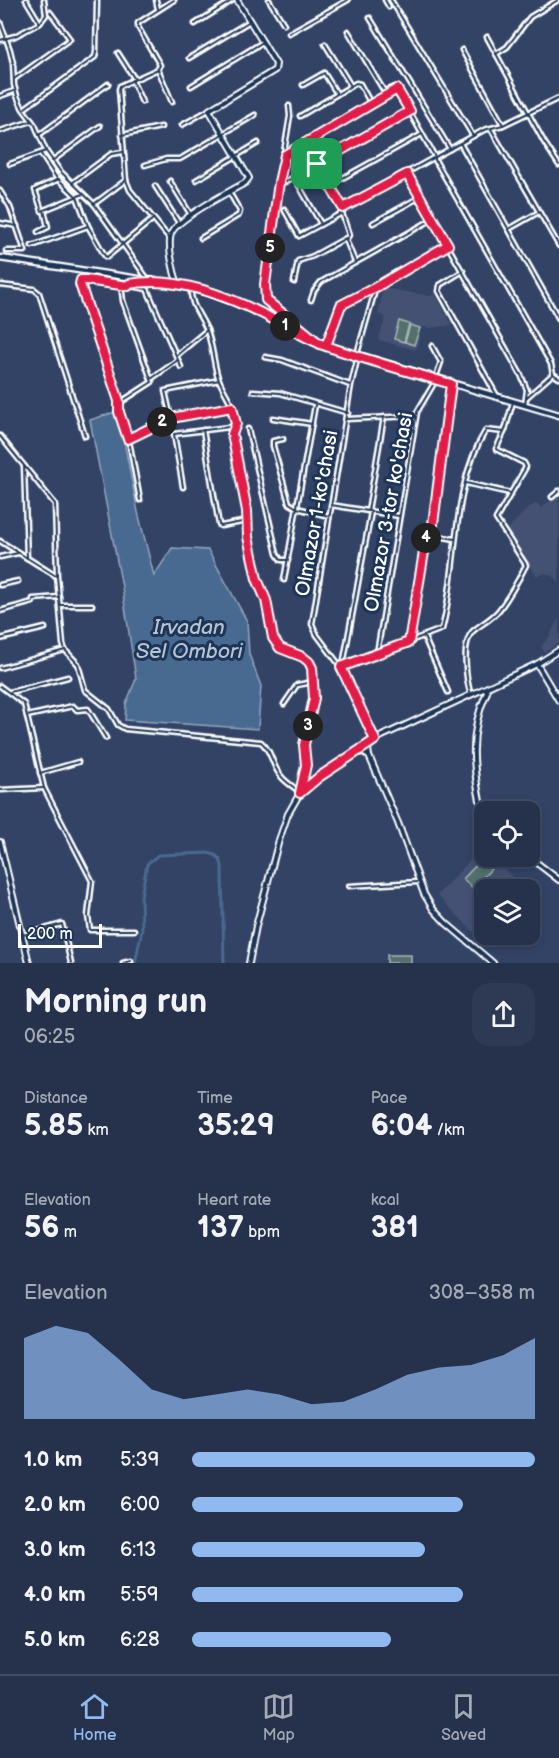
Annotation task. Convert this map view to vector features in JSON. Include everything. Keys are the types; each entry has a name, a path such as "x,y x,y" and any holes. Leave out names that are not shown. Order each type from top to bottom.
{"main road":[{"path":"0,258 191,288 241,304 323,345 559,415"}],"street":[{"path":"26,0 40,22"},
{"path":"0,40 6,40 40,22 46,15 44,0"},
{"path":"23,109 93,58 96,52 97,0"},
{"path":"156,0 158,9"},
{"path":"172,102 158,69 160,65 138,27 138,23 174,0"},
{"path":"182,125 275,70 276,64 235,0 195,24"},
{"path":"269,0 284,24"},
{"path":"289,33 348,0"},
{"path":"385,0 389,7"},
{"path":"392,0 473,136"},
{"path":"496,54 507,47 526,22 543,8 558,0"},
{"path":"14,79 70,39 50,12"},
{"path":"370,18 450,149"},
{"path":"189,58 250,21"},
{"path":"0,22 13,63 15,90 46,151 52,161 94,204 146,274 146,281 128,286"},
{"path":"348,31 384,91 397,89"},
{"path":"487,37 520,95 528,114 559,165"},
{"path":"191,86 263,42"},
{"path":"325,44 351,86"},
{"path":"462,50 503,125"},
{"path":"118,53 134,80 142,102"},
{"path":"158,69 119,89 123,152 126,180 130,190 170,240"},
{"path":"303,85 324,74 337,94"},
{"path":"300,116 356,83 360,84 371,104"},
{"path":"39,135 108,84"},
{"path":"285,155 397,89"},
{"path":"397,89 551,364 553,374 559,378"},
{"path":"0,96 15,90"},
{"path":"343,208 473,136 528,114 559,98"},
{"path":"289,106 290,116 265,295 270,305 323,345 341,305 448,245"},
{"path":"178,285 170,240 172,230 179,223 249,178 209,110"},
{"path":"285,182 410,111"},
{"path":"146,165 166,159 180,159 255,115"},
{"path":"0,131 32,121"},
{"path":"52,161 100,126"},
{"path":"122,135 161,127"},
{"path":"490,129 559,246"},
{"path":"329,185 422,134"},
{"path":"196,180 258,142"},
{"path":"460,143 559,319"},
{"path":"10,164 46,151"},
{"path":"72,183 111,154 123,152"},
{"path":"40,154 59,179 77,197 88,225 105,256 107,257 123,245 153,219"},
{"path":"294,282 298,261 313,256 349,235 342,213 343,208 317,164"},
{"path":"407,174 521,375 527,390 525,405"},
{"path":"294,177 321,224"},
{"path":"38,232 48,227 35,190 59,179"},
{"path":"94,204 126,180"},
{"path":"170,181 191,215"},
{"path":"155,186 179,223"},
{"path":"1,192 10,207 25,251 6,252"},
{"path":"201,238 239,215 240,211 229,192"},
{"path":"43,212 85,193"},
{"path":"373,223 420,196"},
{"path":"284,209 299,236 342,213"},
{"path":"508,230 539,212"},
{"path":"311,300 317,285 321,282 432,219"},
{"path":"0,223 17,226"},
{"path":"32,246 88,225"},
{"path":"346,238 355,262"},
{"path":"463,271 440,285 439,291 498,398"},
{"path":"140,500 128,439 119,412 119,401 80,284 81,280 148,291 181,367"},
{"path":"0,285 34,289 39,293 85,435"},
{"path":"119,401 121,402 152,382 123,301 121,285"},
{"name":"Olmazor 1-ko'chasi","path":"375,740 342,666 317,635 312,624 351,385 376,287"},
{"path":"191,288 190,298 207,330 219,380 229,395 236,424 232,434"},
{"path":"176,356 207,330"},
{"name":"Olmazor 3-tor ko'chasi","path":"377,653 416,416 441,362 432,346"},
{"path":"265,357 282,360 351,385"},
{"path":"151,379 178,360"},
{"path":"527,397 553,374"},
{"path":"171,418 165,391 219,380"},
{"path":"431,534 451,384"},
{"path":"253,391 280,393 315,405 348,412"},
{"path":"471,695 467,682 468,638 471,633 498,612 526,566 496,519 526,467 524,463 497,450 513,402"},
{"path":"284,580 315,405"},
{"path":"128,439 171,418 232,407"},
{"path":"346,419 416,416"},
{"path":"342,666 370,511 384,417"},
{"path":"273,418 312,424"},
{"path":"183,488 175,433 229,427 247,511 254,567 264,592 273,638 280,648 295,653 309,662 314,682 312,709 304,745 305,774 300,792 288,814 279,840 256,926 249,963"},
{"path":"248,429 277,554 281,560 288,561"},
{"path":"203,430 219,525 247,521"},
{"path":"342,666 442,629 466,483 476,449 486,430 504,432"},
{"path":"0,436 55,504 57,576 64,650 78,664 85,690 109,709 124,729 261,742 268,748 278,773 287,784 300,792"},
{"path":"283,439 273,441 273,446 289,503 297,508 329,516"},
{"path":"24,466 27,558"},
{"path":"466,483 510,493"},
{"path":"552,497 559,491"},
{"path":"331,505 399,516"},
{"path":"409,642 427,534 456,539"},
{"path":"0,541 57,576"},
{"path":"0,557 18,553"},
{"path":"0,585 18,581"},
{"path":"0,611 33,602 33,599 59,597"},
{"path":"60,605 92,605"},
{"path":"0,639 45,628"},
{"path":"424,637 448,692"},
{"path":"0,668 64,650"},
{"path":"300,792 375,740 537,664 559,650"},
{"path":"537,664 559,701"},
{"path":"10,692 68,677"},
{"path":"284,704 297,685 314,682"},
{"path":"0,686 24,704 44,788 92,881 88,916 90,930 134,930"},
{"path":"481,801 475,770 474,735 487,693 486,688"},
{"path":"27,716 73,706 76,710 88,709 106,738"},
{"path":"370,744 369,756 399,823 418,882 433,909 471,946 493,963"},
{"path":"356,752 363,752 369,756"},
{"path":"40,773 78,762"},
{"path":"0,790 44,788"},
{"path":"0,842 30,963"},
{"path":"540,865 559,880"},
{"path":"349,886 418,882"},
{"path":"23,935 62,924 71,963"},
{"path":"123,963 131,961"}],"shaded area":[{"path":"383,288 430,296 435,294 452,325 422,327 416,350 378,340 386,317 378,314"},
{"path":"559,494 559,582 551,575 544,573 537,576 507,533 508,529 528,508 537,503 541,508"},
{"path":"559,618 559,643 544,652 541,646 548,639"},
{"path":"474,856 474,867 501,867 516,879 474,879 474,932 437,895"}],"green space":[{"path":"399,321 409,324 404,342 394,339"},
{"path":"410,325 420,328 414,345 405,342"},
{"path":"474,867 491,869 482,879 474,879 473,888 463,879"},
{"path":"387,955 411,955 411,963 387,963"}],"water":[{"name":"Irvadan Sel Ombori","path":"118,411 138,512 154,576 172,548 208,550 247,621 249,654 261,686 258,729 125,720 126,704 136,679 122,587 90,420"}],"waterway":[{"path":"135,963 142,930 141,896 147,864 158,855 208,853 218,857 222,866 224,963"}],"route":[{"path":"317,164 343,208 407,174 448,245 341,305 326,346 320,344 304,337 241,304 207,292 144,280 128,286 86,280 81,280 80,284 119,401 119,412 128,439 171,418 232,407 236,424 236,429 232,434 247,511 248,537 257,579 266,600 273,638 280,648 303,657 312,668 314,698 304,745 306,765 300,793 319,777 375,740 341,667 409,642 427,534 431,534 433,524 451,384 358,356 326,346 320,344 266,300 265,284 285,155 397,89 410,111 317,164"}]}
